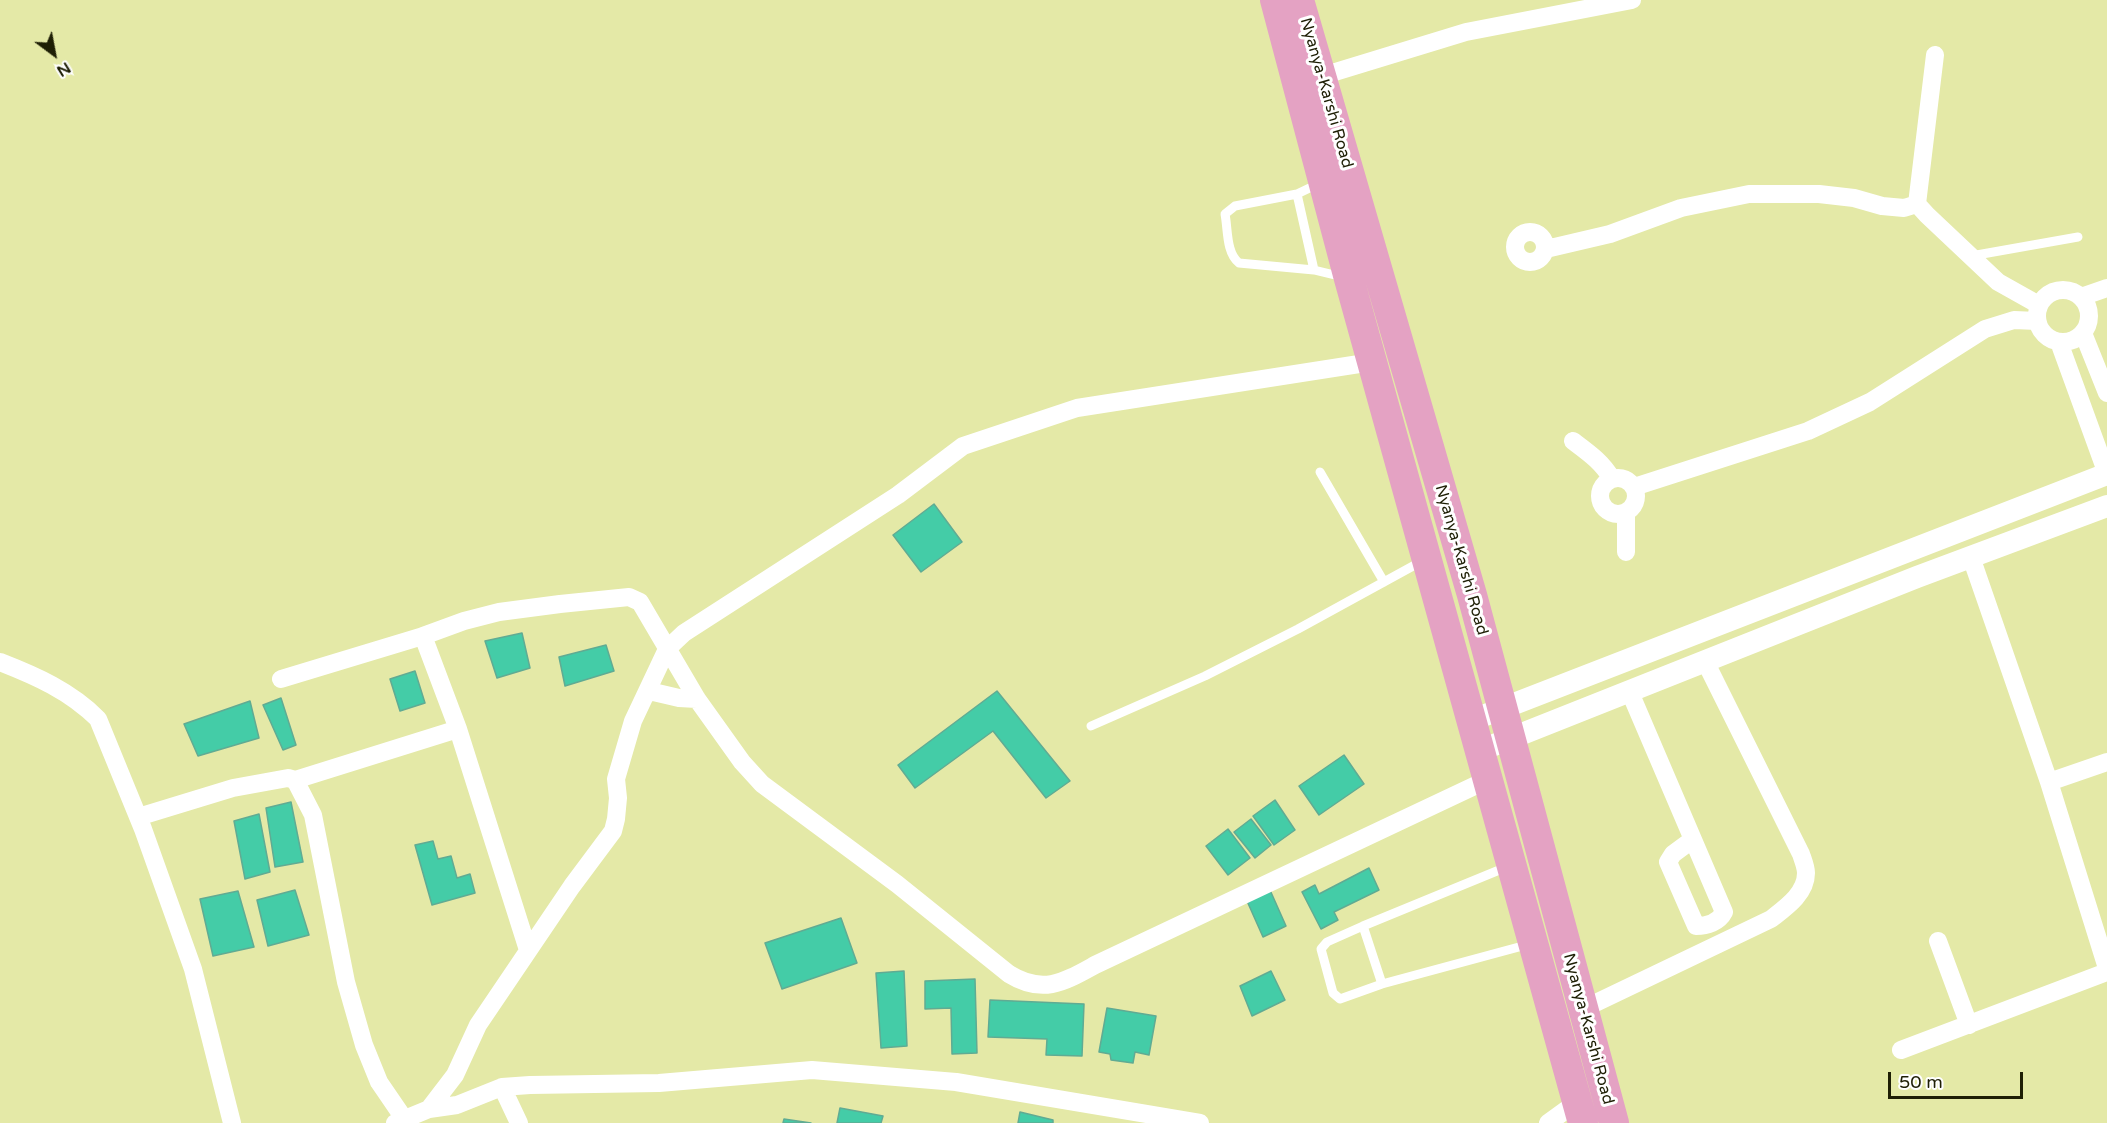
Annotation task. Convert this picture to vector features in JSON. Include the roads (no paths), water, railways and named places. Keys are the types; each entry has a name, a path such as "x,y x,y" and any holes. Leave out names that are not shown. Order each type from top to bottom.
{"main road":[{"name":"Nyanya-Karshi Road","path":"1275,0 1337,195 1472,595 1614,1123"},
{"name":"Nyanya-Karshi Road","path":"1299,0 1322,76 1349,279 1580,1112"}],"street":[{"path":"1322,76 1466,33 1632,0"},
{"path":"1935,56 1917,204 1969,256 2038,313 2044,335 2059,342 2069,342 2083,333 2089,319 2086,303 2081,297 2066,290 2044,298 2038,313"},
{"path":"1546,249 1610,234 1680,208 1749,194 1854,198 1882,206 1904,208 1917,204"},
{"path":"2081,297 2107,288"},
{"path":"1634,487 1808,431 1870,402 1985,328 2038,313"},
{"path":"2083,333 2107,393"},
{"path":"1479,751 1506,723 2107,474 2059,342"},
{"path":"429,1109 454,1075 478,1025 613,831 618,798 616,779 633,721 667,649 684,633 898,495 963,446 1077,408 1372,362"},
{"path":"1573,441 1597,459 1612,479"},
{"path":"1612,479 1625,479 1634,487 1635,505 1626,513 1608,511 1601,502 1601,490 1612,479"},
{"path":"1470,721 1506,723 1629,690 2107,506"},
{"path":"1626,513 1626,552"},
{"path":"1901,1050 2107,970 2049,782 1971,557"},
{"path":"281,679 499,612 560,603 629,597 640,602 697,699 742,762 762,784 897,884 1010,974 1023,982 1041,986 1057,984 1075,976 1487,780"},
{"path":"423,636 458,729 528,950"},
{"path":"1583,1009 1771,919 1791,903 1804,885 1806,872 1802,854 1705,660"},
{"path":"0,662 33,675 66,692 98,719 138,817 193,969 232,1123"},
{"path":"1629,690 1692,840"},
{"path":"649,691 680,698 697,699"},
{"path":"138,817 233,788 288,778 295,780 458,729"},
{"path":"2049,782 2107,762"},
{"path":"295,780 313,815 346,982 364,1045 379,1083 400,1121 429,1109 457,1105 502,1087 659,1083 812,1070 956,1082 1200,1123"},
{"path":"1938,941 1969,1025"},
{"path":"502,1087 519,1123"},
{"path":"1548,1123 1580,1112"}],"lane":[{"path":"1337,195 1297,194 1235,206 1225,213 1231,252 1239,263 1314,270 1349,279"},
{"path":"1297,194 1314,270"},
{"path":"1969,256 2078,237"},
{"path":"1320,472 1384,582"},
{"path":"1091,726 1215,671 1298,629 1426,559"},
{"path":"1511,866 1327,942 1321,949 1333,993 1340,999 1382,984 1533,944"},
{"path":"1363,926 1382,984"}]}
